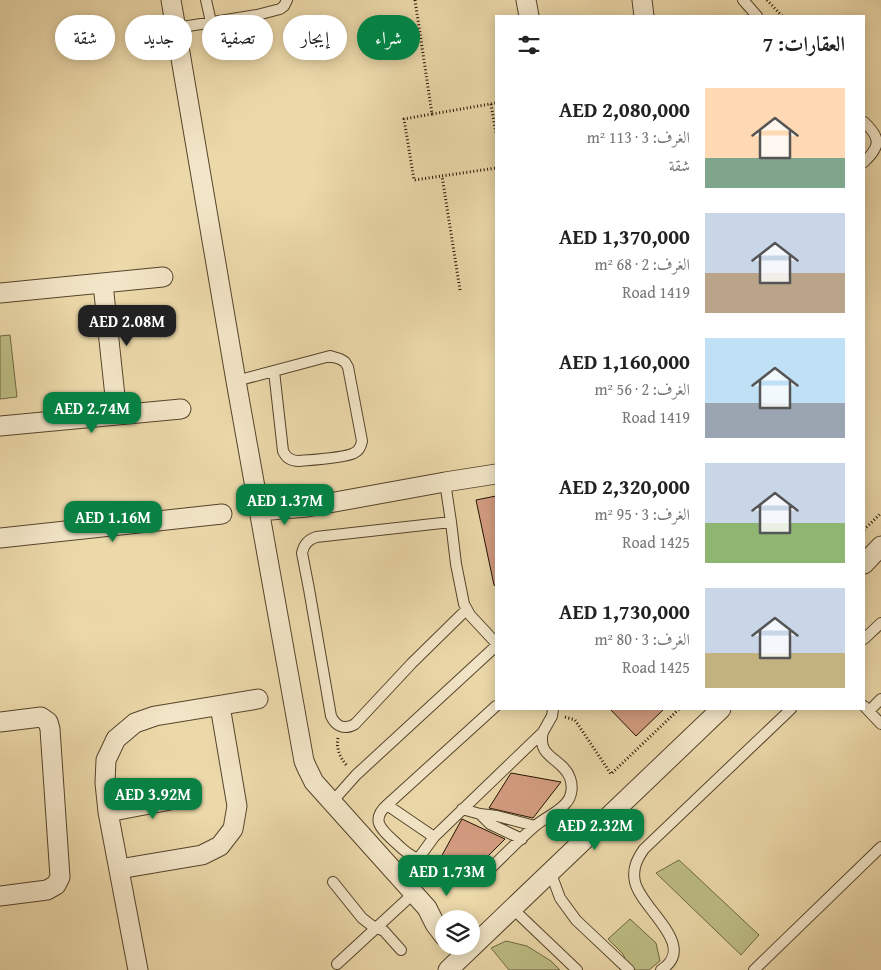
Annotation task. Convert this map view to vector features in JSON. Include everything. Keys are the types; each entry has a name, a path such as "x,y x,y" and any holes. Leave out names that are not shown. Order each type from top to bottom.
{"street":[{"path":"171,0 174,15"},
{"path":"526,0 529,15"},
{"path":"642,0 644,15"},
{"path":"181,60 236,381 306,768 314,782 427,908 435,924"},
{"path":"0,293 164,277"},
{"path":"102,284 117,415"},
{"path":"0,426 181,409"},
{"path":"260,511 307,507 495,474"},
{"path":"0,538 222,514"},
{"path":"865,577 873,557"},
{"path":"138,970 108,812 105,784 106,760 116,739 135,723 156,716 258,699"},
{"path":"119,869 202,855 220,846 233,829 237,806 220,706"},
{"path":"480,935 512,908 720,710"},
{"path":"0,722 41,717 48,722 60,877 56,885 47,890 0,896"},
{"path":"108,812 191,796"},
{"path":"427,908 435,911"},
{"path":"448,970 455,955"}],"lane":[{"path":"206,0 209,15"},
{"path":"257,15 280,10 287,0"},
{"path":"743,0 756,15"},
{"path":"865,123 875,133 878,144 876,150 865,161"},
{"path":"236,381 330,356 340,358 348,367 362,441 356,452 348,455 299,461 287,458 283,451 274,371"},
{"path":"445,482 456,564 464,604 466,610 495,644"},
{"path":"451,522 316,537 306,542 303,547 302,553 333,720 340,727 351,727 355,724 412,663 466,610"},
{"path":"865,638 881,623"},
{"path":"332,802 356,776 495,646"},
{"path":"881,699 866,709 881,724"},
{"path":"495,707 383,808 379,816 381,830 418,859 463,869 486,870 536,826 565,804 569,799 572,786 570,778 567,771 544,751 542,745 542,738 552,713"},
{"path":"661,970 669,964 672,958 674,952 672,938 638,891 635,880 638,858 644,849 790,710"},
{"path":"418,859 434,836 544,732"},
{"path":"387,805 434,836"},
{"path":"462,809 536,826"},
{"path":"480,814 490,824 522,839"},
{"path":"754,970 881,847"},
{"path":"550,871 560,898 576,920 629,970"},
{"path":"333,882 362,918 387,934 401,950"},
{"path":"337,964 414,893"},
{"path":"512,908 577,970"}],"path":[{"path":"415,0 432,114"},
{"path":"767,0 781,15"},
{"path":"495,103 404,119 414,180 495,168"},
{"path":"491,104 495,128"},
{"path":"442,176 460,290"},
{"path":"865,529 881,513"},
{"path":"552,713 575,720 611,774 678,710"},
{"path":"340,727 337,748 343,760 356,776"}],"green space":[{"path":"10,335 17,397 0,399 0,336"},
{"path":"679,860 759,935 741,955 656,873"},
{"path":"630,919 656,943 660,961 649,970 630,970 623,954 608,939"},
{"path":"506,941 527,946 551,961 560,970 509,970 491,948"}],"building":[{"path":"495,496 495,586 494,585 476,500"},
{"path":"611,710 663,710 636,736"},
{"path":"511,773 561,782 533,818 489,808"},
{"path":"462,819 505,839 486,858 441,857"}]}
